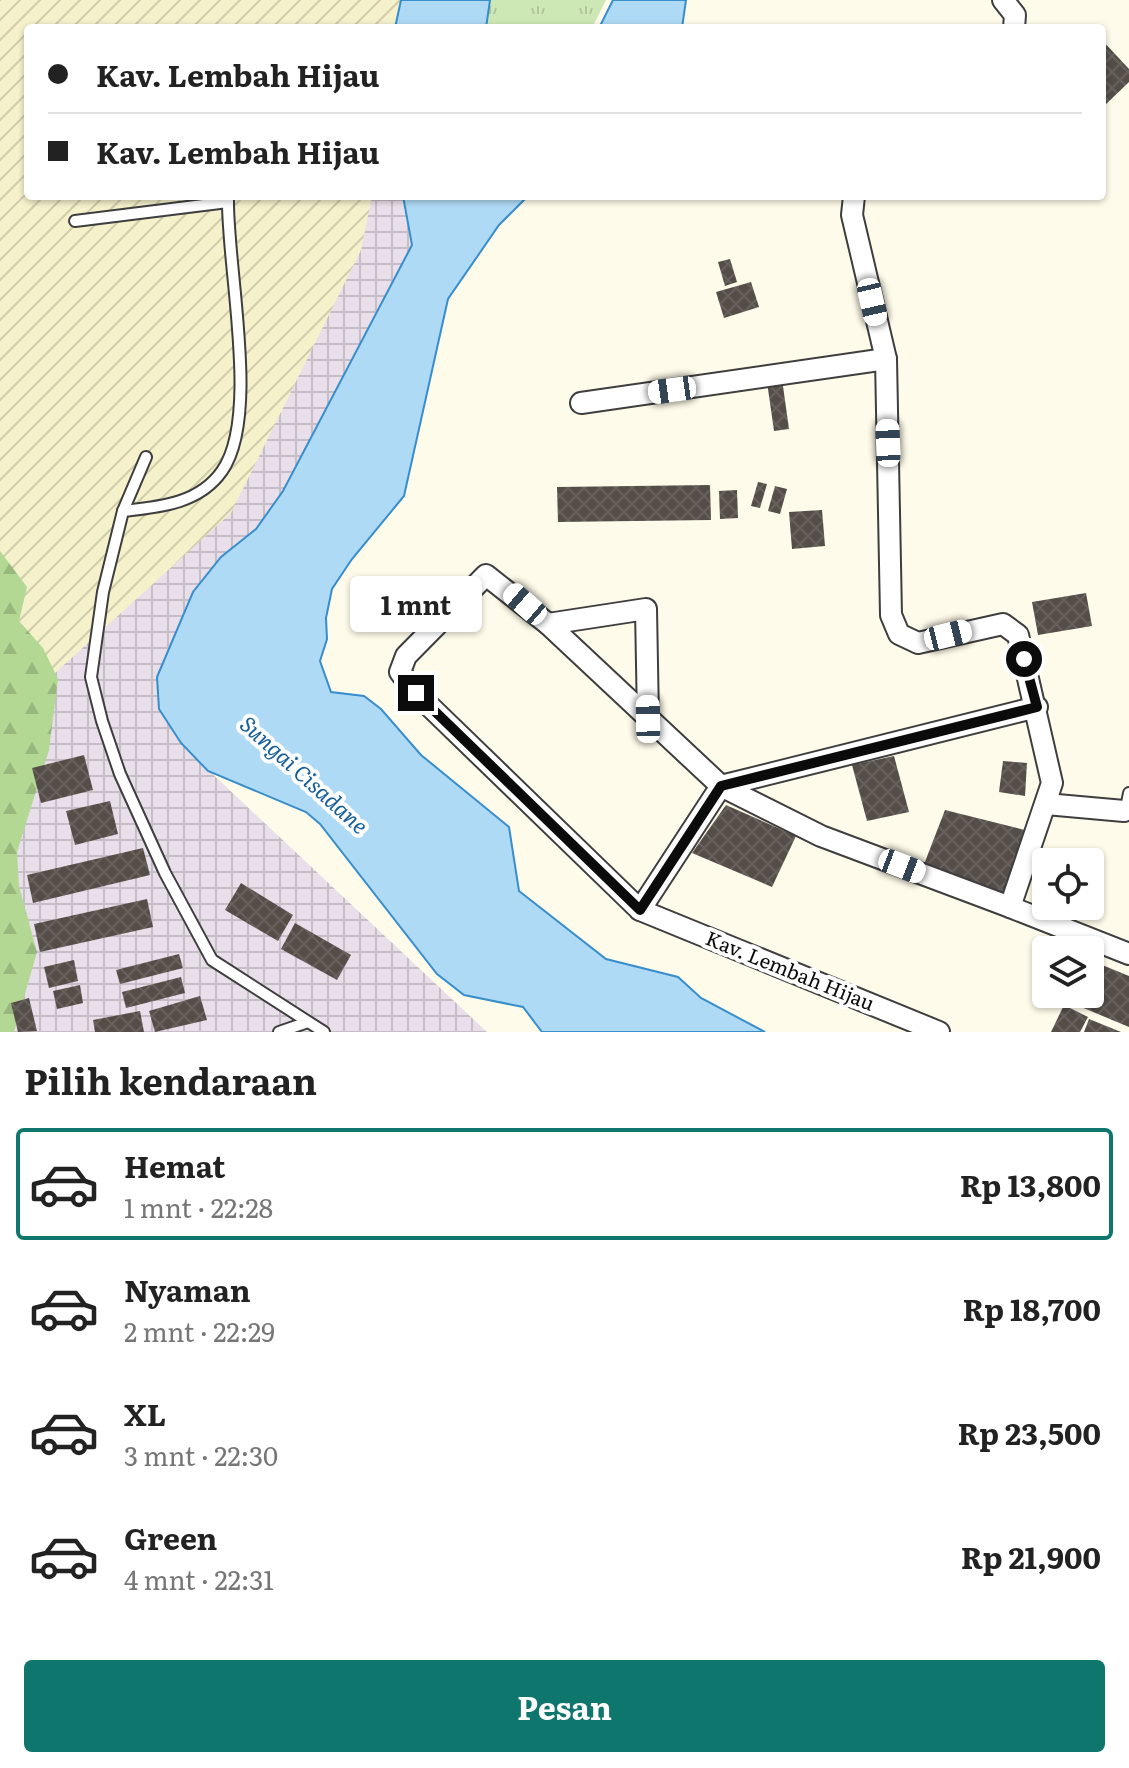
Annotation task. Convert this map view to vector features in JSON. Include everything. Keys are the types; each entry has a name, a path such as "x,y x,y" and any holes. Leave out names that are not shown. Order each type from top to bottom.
{"street":[{"path":"1003,0 1015,15 1014,24"},
{"path":"854,200 852,215 886,359 891,615 899,634 918,643 1003,624 1018,635 1037,707 1052,783 1010,907"},
{"path":"581,403 886,359"},
{"name":"Kav. Lembah Hijau","path":"939,1032 640,910 416,693 400,672 406,656 486,575 503,585 548,624 721,786 821,836 1129,954"},
{"path":"548,624 646,609 648,719"},
{"path":"640,910 721,786 1037,707"},
{"path":"1046,804 1127,808"}],"lane":[{"path":"75,221 221,200"},
{"path":"123,511 170,506 189,498 222,470 235,438 240,375 228,200"},
{"path":"146,457 123,511 103,592 91,677 120,774 165,873 212,960 324,1032"},
{"path":"279,1032 308,1022"}],"shaded area":[{"path":"0,0 411,0 407,24 24,24 24,200 371,200 361,250 231,513 0,723"},
{"path":"7,0 25,24 24,200 403,200 412,245 283,491 256,529 221,557 204,766 487,1032 0,1032"}],"green space":[{"path":"490,0 606,0 594,24 487,24"},
{"path":"0,551 27,587 19,621 43,648 58,679 49,750 17,852 19,886 37,952 14,1032 0,1032"}],"water":[{"path":"401,0 490,0 487,24 396,24"},
{"path":"613,0 686,0 683,24 601,24"},
{"name":"Sungai Cisadane","path":"404,200 524,200 499,225 448,299 404,496 352,559 332,589 326,618 327,639 320,661 331,692 364,696 381,709 421,755 509,827 519,891 606,959 678,977 701,998 765,1032 542,1032 523,1007 464,995 437,974 320,824 306,812 208,771 181,743 159,709 157,677 193,592 221,557 256,529 283,491 412,245"}],"building":[{"path":"1106,44 1129,69 1129,82 1106,104"},
{"path":"730,259 737,282 725,286 718,262"},
{"path":"751,282 759,307 724,318 716,292"},
{"path":"782,379 789,429 774,431 767,382"},
{"path":"758,482 767,484 760,508 751,506"},
{"path":"710,485 711,520 558,522 557,487"},
{"path":"775,486 787,489 780,514 768,511"},
{"path":"737,490 738,518 720,519 719,491"},
{"path":"822,510 825,546 792,549 789,512"},
{"path":"1086,593 1092,626 1038,635 1032,602"},
{"path":"84,755 93,790 41,803 32,768"},
{"path":"894,756 909,812 867,821 852,765"},
{"path":"1003,761 1027,763 1025,796 999,792"},
{"path":"110,801 118,834 75,845 66,811"},
{"path":"726,805 796,836 772,887 692,853"},
{"path":"945,810 1025,830 1003,894 923,867"},
{"path":"143,848 150,875 33,903 27,875"},
{"path":"241,883 293,915 278,941 225,910"},
{"path":"147,899 153,927 40,952 34,924"},
{"path":"295,923 351,955 337,980 281,949"},
{"path":"179,954 183,968 120,984 116,970"},
{"path":"74,960 78,981 49,988 44,967"},
{"path":"1104,966 1129,976 1129,1027 1084,1008 1104,1008"},
{"path":"181,977 185,993 126,1008 122,992"},
{"path":"80,985 83,1003 57,1009 53,991"},
{"path":"200,996 207,1020 155,1032 149,1011"},
{"path":"29,998 37,1031 18,1032 11,1003"},
{"path":"1063,1008 1070,1008 1088,1017 1080,1032 1051,1032"},
{"path":"140,1011 144,1032 95,1032 93,1020"},
{"path":"1089,1019 1121,1032 1084,1032"}],"route":[{"path":"416,693 640,910 721,786 1037,707 1024,659"}]}
